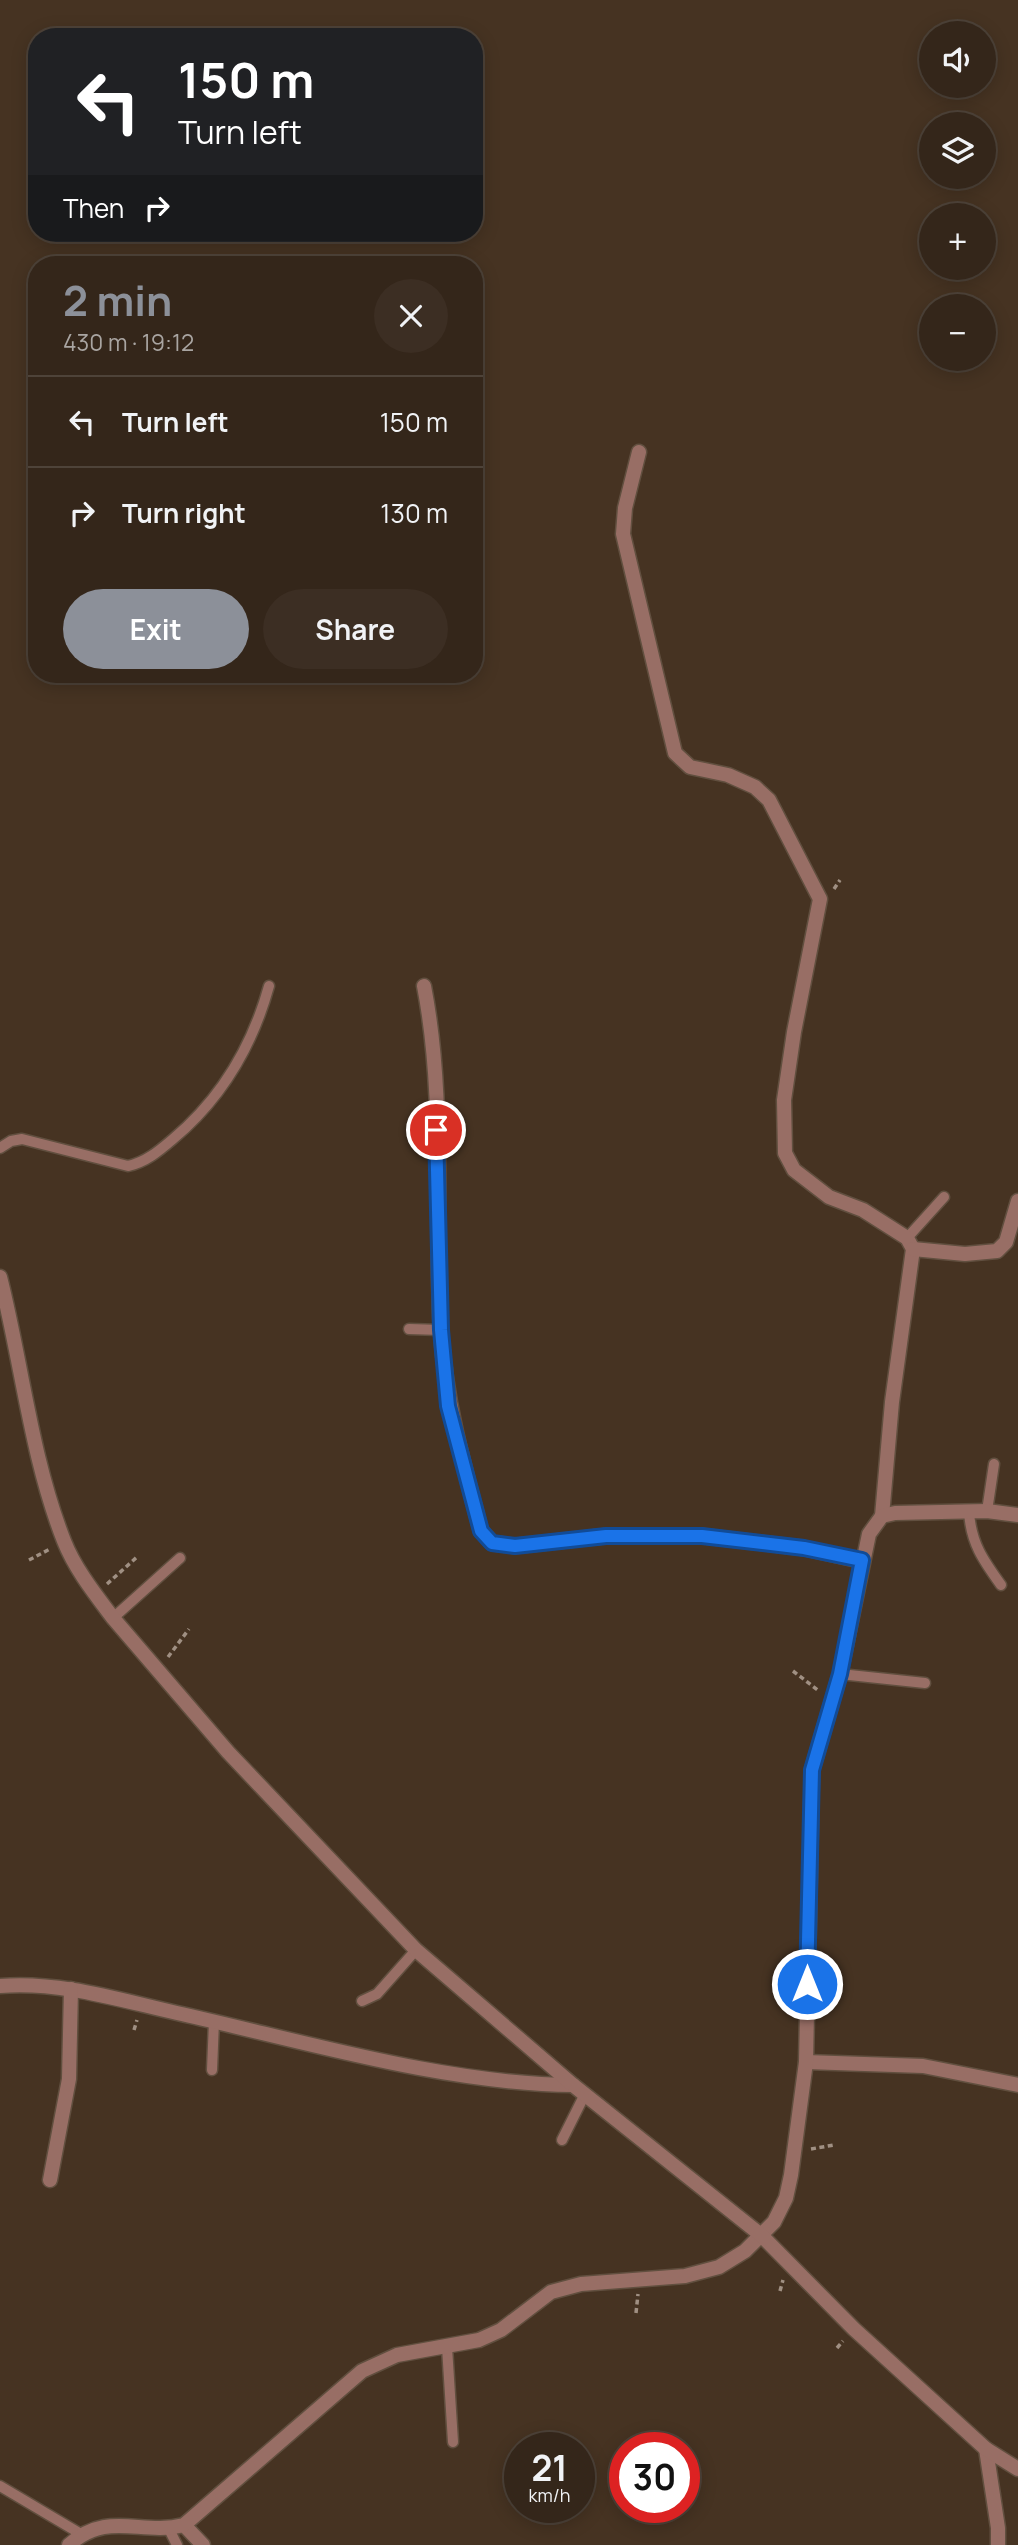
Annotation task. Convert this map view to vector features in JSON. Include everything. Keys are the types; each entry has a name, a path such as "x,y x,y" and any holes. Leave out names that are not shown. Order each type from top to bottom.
{"street":[{"path":"639,453 625,508 623,534 675,753 690,767 728,775 755,787 768,800 820,899 792,1045 784,1113 785,1153 794,1170 821,1191 863,1210 910,1243 965,1255 998,1251 1011,1228 1018,1200"},
{"path":"424,986 432,1050 441,1237 441,1330 448,1406 481,1531 492,1543 515,1546 606,1536 702,1536 804,1548 862,1560"},
{"path":"69,2545 81,2534 115,2524 169,2529 193,2538 226,2493 362,2371 397,2356 480,2340 501,2329 551,2292 581,2284 685,2277 719,2267 745,2251 774,2222 786,2198 795,2152 806,2062 812,1770 840,1674 869,1534 882,1516 910,1243"},
{"path":"0,1277 6,1328 38,1453 65,1542 113,1618 228,1752 416,1950 579,2089 761,2235 854,2329 986,2449 1018,2469"},
{"path":"882,1516 987,1511 1018,1515"},
{"path":"0,1986 24,1984 71,1989 295,2041 442,2070 579,2089"},
{"path":"50,2180 69,2079 71,1989"},
{"path":"806,2062 923,2066 1018,2085"},
{"path":"986,2449 998,2545"}],"lane":[{"path":"0,1148 10,1141 22,1139 128,1166 139,1164 194,1121 223,1088 259,1023 269,986"},
{"path":"910,1243 944,1198"},
{"path":"409,1329 441,1330"},
{"path":"987,1511 994,1464"},
{"path":"969,1512 970,1534 979,1556 1001,1585"},
{"path":"113,1618 180,1558"},
{"path":"840,1674 925,1683"},
{"path":"362,2001 377,1994 416,1950"},
{"path":"212,2070 215,2021"},
{"path":"562,2140 579,2089"},
{"path":"447,2347 453,2442"},
{"path":"0,2486 81,2534"},
{"path":"169,2529 177,2545"}],"path":[{"path":"29,1560 65,1542"},
{"path":"96,1595 137,1557"},
{"path":"159,1670 189,1629"},
{"path":"793,1671 831,1701"},
{"path":"795,2152 834,2145"}],"route":[{"path":"436,1130 441,1237 441,1330 448,1406 481,1531 492,1543 515,1546 606,1536 702,1536 804,1548 862,1560 840,1674 812,1770 807,1984"}]}
